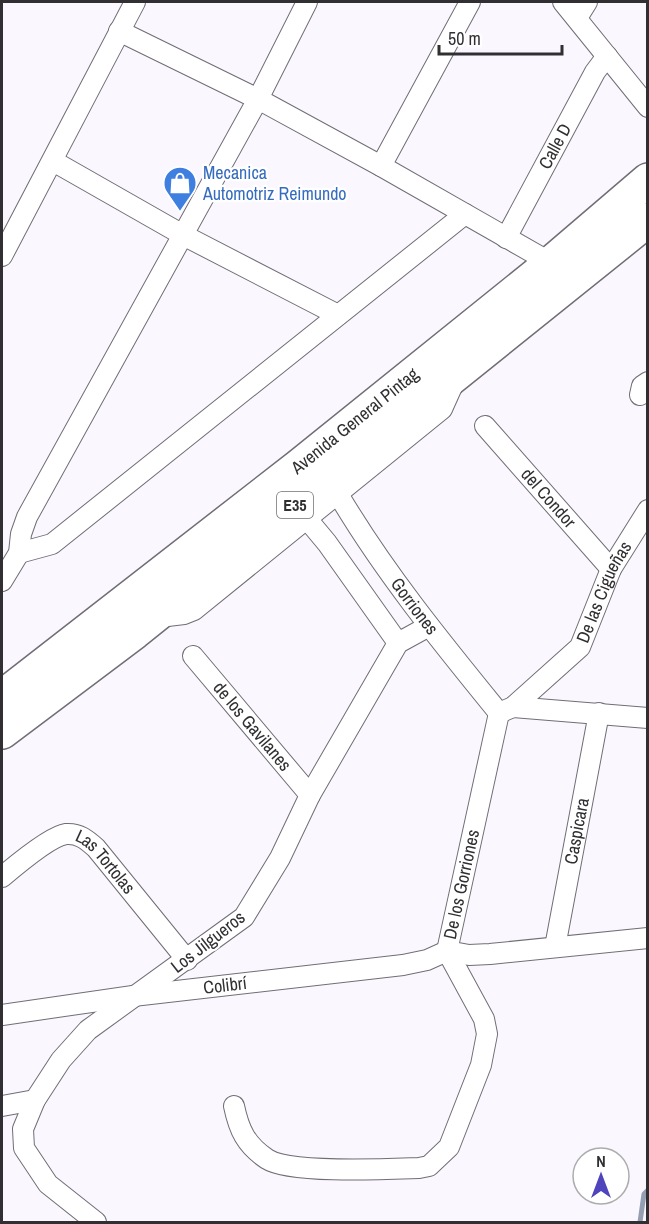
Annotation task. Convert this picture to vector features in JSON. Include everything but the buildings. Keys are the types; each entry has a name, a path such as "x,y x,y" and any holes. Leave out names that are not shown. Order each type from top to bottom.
{"highway":[{"name":"Avenida General Pintag","path":"2,698 299,466 551,263 648,180"},
{"name":"Avenida General Pintag","path":"2,732 153,617 648,220"}],"street":[{"path":"2,256 135,2"},
{"path":"2,580 19,553 21,534 27,517 258,99 307,2"},
{"path":"381,166 470,2"},
{"path":"563,2 582,10 607,56 648,107"},
{"path":"120,31 258,99 551,263"},
{"name":"Calle D","path":"506,238 595,72 607,56"},
{"path":"53,161 183,235 338,315"},
{"path":"19,553 52,544 465,214"},
{"path":"153,617 184,614 194,610 442,409 459,371"},
{"name":"del Condor","path":"485,426 611,569"},
{"name":"Gorriones","path":"338,494 353,519 429,626 506,710"},
{"name":"De las Cigueñas","path":"506,710 580,647 611,569 648,510"},
{"path":"307,519 327,543 398,643 429,626"},
{"name":"Los Jilgueros","path":"96,1222 48,1184 24,1148 23,1129 35,1100 61,1060 88,1030 244,917 280,858 310,795 398,643"},
{"name":"de los Gavilanes","path":"193,656 310,795"},
{"path":"506,710 645,713"},
{"name":"De los Gorriones","path":"234,1106 238,1128 252,1146 269,1161 293,1166 356,1170 429,1166 449,1147 481,1065 487,1034 484,1019 447,951 506,710"},
{"name":"Caspicara","path":"555,947 599,713"},
{"name":"Las Tortolas","path":"2,877 53,839 65,834 85,838 96,848 187,960"},
{"path":"447,951 469,955 490,954 648,938"},
{"name":"Colibrí","path":"2,1015 133,996 403,965 428,960 447,951"},
{"path":"2,1106 35,1100"}],"waterway":[{"path":"640,1222 644,1194 648,1190"}],"place":[{"name":"Mecanica Automotriz Reimundo","path":"180,212"}]}
